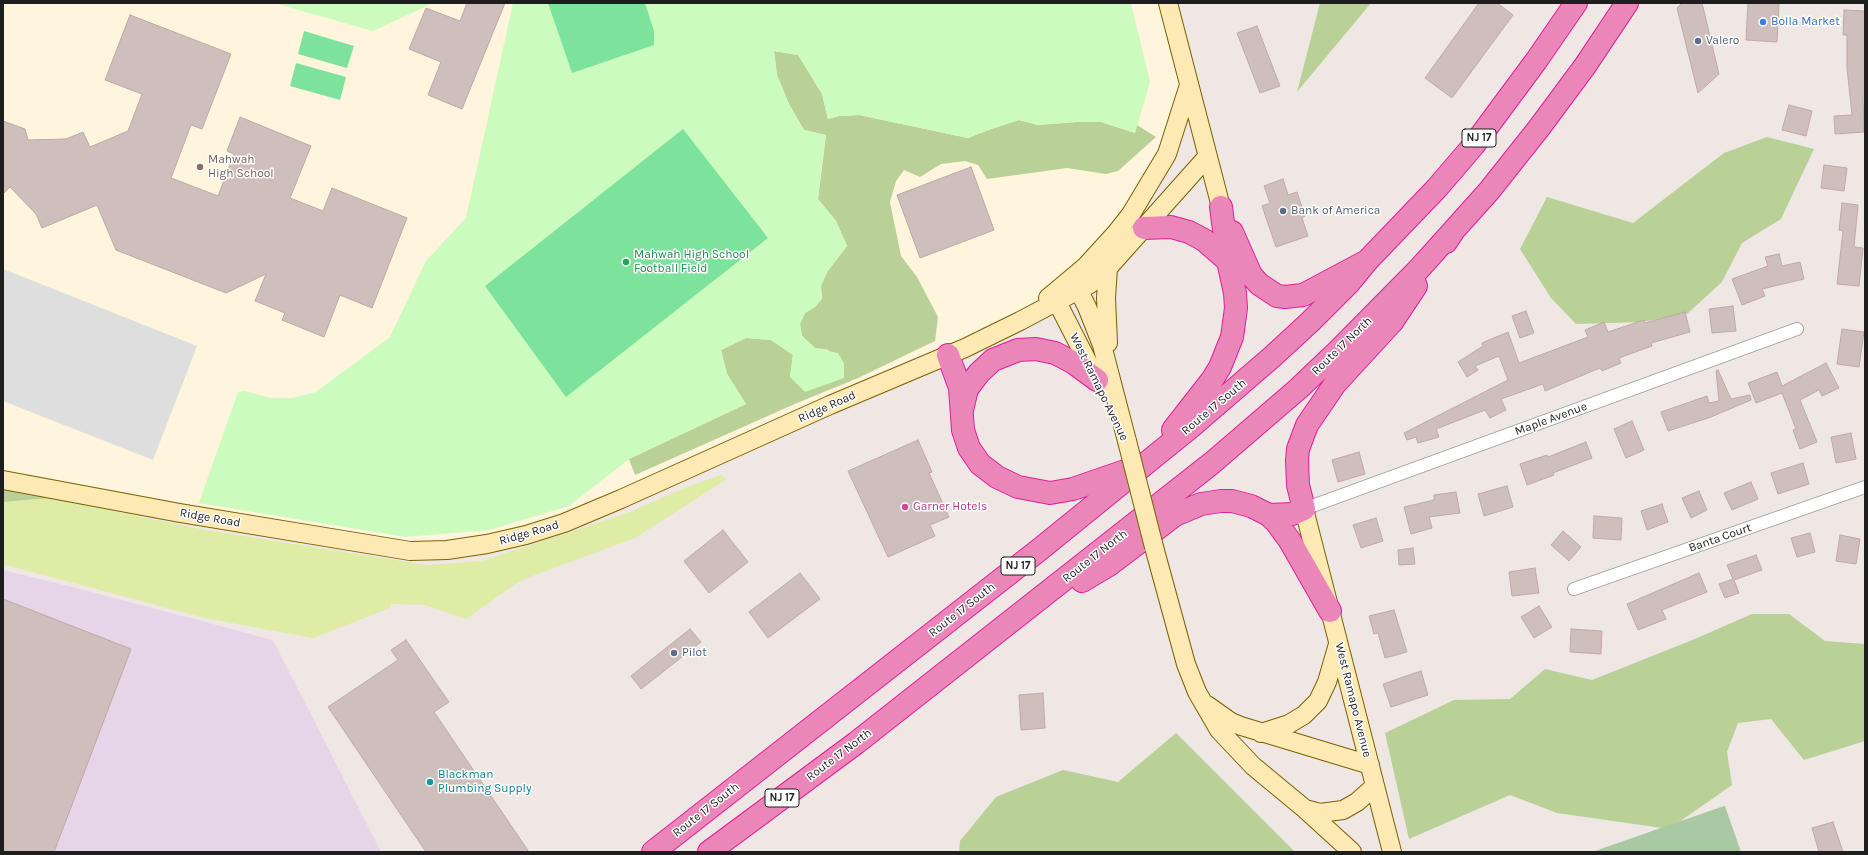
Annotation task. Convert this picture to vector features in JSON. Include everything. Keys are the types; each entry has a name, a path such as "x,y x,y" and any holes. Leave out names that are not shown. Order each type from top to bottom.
{"highway":[{"name":"NJ 17","path":"1367,261 1437,188 1472,146 1536,61 1576,3"},
{"name":"NJ 17","path":"1454,230 1539,128 1585,66 1627,3"},
{"path":"1221,207 1251,275 1259,284 1276,296 1285,297 1303,295 1367,261"},
{"path":"948,355 958,379 965,439 973,456 997,477 1018,487 1040,492 1060,492 1083,486 1146,464 1212,380 1227,352 1232,337 1236,308 1235,293 1228,261 1221,207"},
{"path":"1144,228 1171,227 1189,232 1204,240 1228,261"},
{"path":"1269,515 1292,514 1304,509 1298,485 1297,460 1298,449 1307,425 1347,369 1392,322 1454,230"},
{"name":"Route 17 North","path":"709,852 856,743 1012,622 1212,463 1276,408 1343,346 1418,270 1454,230"},
{"name":"Route 17 South","path":"653,852 1039,550 1146,464 1272,357 1348,284 1367,261"},
{"path":"962,408 967,390 979,373 993,360 1009,352 1018,350 1036,349 1054,353 1074,363 1106,385"},
{"path":"1012,622 1109,564 1167,520 1192,507 1210,502 1232,501 1247,504 1269,515 1286,536 1330,611"}],"street":[{"path":"1168,3 1221,207"},
{"path":"1055,298 1073,286 1130,214 1143,195 1167,154 1189,85"},
{"path":"1073,286 1090,284 1108,268 1207,157"},
{"path":"1106,385 1108,268"},
{"path":"1073,286 1082,297 1092,317 1102,345 1106,385"},
{"name":"West Ramapo Avenue","path":"1055,298 1106,385 1127,441 1184,658 1197,692 1219,730 1230,743 1258,770 1305,809 1352,852"},
{"name":"Ridge Road","path":"3,480 180,513 410,551 487,544 526,535 564,523 830,405 948,355 1020,321 1055,298"},
{"name":"Maple Avenue","path":"1304,509 1797,329"},
{"name":"Banta Court","path":"1574,589 1865,488"},
{"name":"West Ramapo Avenue","path":"1304,509 1370,765"},
{"path":"1261,733 1288,724 1304,715 1312,708 1318,701 1327,682 1339,644"},
{"name":"West Ramapo Avenue","path":"1204,703 1231,722 1261,733 1370,765"},
{"path":"1370,765 1392,852"},
{"path":"1305,809 1320,813 1343,810 1357,802 1375,786"}],"shaded area":[{"path":"3,3 1168,3 1189,85 1143,195 1020,321 564,523 447,550 3,480"},
{"path":"3,269 197,346 153,460 3,401"},
{"path":"3,570 273,640 381,852 3,852"}],"green space":[{"path":"274,3 433,3 373,31"},
{"path":"513,3 1131,3 1150,82 1135,133 1101,122 1038,125 1019,120 968,138 859,115 839,116 828,119 822,94 798,55 774,51 777,75 789,104 804,130 826,135 818,199 836,221 847,246 827,272 821,286 822,299 815,307 805,313 800,324 802,336 815,348 838,353 844,363 844,378 805,392 790,377 793,355 771,340 746,338 721,350 727,374 746,404 629,459 569,506 489,530 405,537 199,503 238,392 245,391 270,398 292,398 316,392 390,337 426,261 466,218"},
{"path":"548,3 645,3 654,31 654,45 572,73"},
{"path":"1320,3 1371,3 1297,92"},
{"path":"304,31 354,46 347,68 298,54"},
{"path":"774,51 798,55 822,94 828,119 839,116 859,115 968,138 1019,120 1038,125 1101,122 1135,133 1137,125 1156,137 1118,171 1106,174 1067,168 987,179 978,165 965,161 941,164 920,177 904,170 896,181 890,202 901,256 917,277 938,317 935,341 858,378 797,403 635,475 629,459 746,404 727,374 721,350 746,338 771,340 793,355 790,377 829,350 815,348 802,336 800,324 805,313 815,307 822,299 821,286 827,272 847,246 836,221 818,199 826,135 804,130 789,104 777,75"},
{"path":"296,63 346,77 340,100 290,86"},
{"name":"Mahwah High School Football Field","path":"683,129 768,238 566,397 485,286"},
{"path":"1767,137 1814,149 1781,219 1742,243 1722,282 1687,314 1642,322 1576,324 1551,298 1520,249 1547,197 1633,223 1724,153"},
{"path":"721,475 727,479 635,538 527,578 514,585 466,619 425,605 391,604 390,608 313,638 205,618 6,565 3,566 3,502 50,498 205,530 427,565 482,561 630,512 684,488"},
{"path":"3,480 50,498 3,502"},
{"path":"1752,614 1789,614 1825,641 1865,644 1865,741 1804,760 1771,719 1738,723 1727,752 1732,785 1669,829 1557,813 1510,795 1409,839 1385,733 1454,700 1510,699 1545,669 1592,680 1690,641"},
{"path":"1176,733 1295,852 959,852 960,841 996,797 1063,770 1118,782"},
{"path":"1724,806 1741,852 1592,852"}],"building":[{"path":"467,3 505,3 462,109 428,95 441,62 409,49 426,8 460,21"},
{"path":"1479,3 1497,3 1513,15 1452,98 1425,78"},
{"name":"Valero","path":"1682,3 1702,3 1719,74 1698,93 1677,8"},
{"name":"Bolla Market","path":"1748,3 1779,3 1777,42 1746,40"},
{"path":"1844,10 1865,11 1865,96 1863,96 1864,132 1835,134 1834,116 1852,115 1847,68 1847,35 1843,35"},
{"path":"130,15 231,54 202,129 191,125 171,178 218,196 234,154 227,151 240,117 311,146 290,198 323,211 332,188 407,218 372,308 340,295 324,337 282,320 285,313 255,301 266,274 226,293 116,250 97,205 42,228 36,214 10,187 3,194 3,121 25,129 28,140 66,139 83,132 90,147 128,131 142,94 105,80"},
{"path":"1257,26 1280,86 1260,93 1237,33"},
{"path":"1789,105 1812,111 1806,136 1782,130"},
{"path":"1824,165 1847,168 1844,191 1821,188"},
{"path":"971,167 994,230 920,258 897,195"},
{"name":"Bank of America","path":"1283,179 1288,195 1297,192 1305,216 1302,218 1308,236 1276,247 1262,206 1270,203 1264,186"},
{"path":"1842,203 1858,205 1854,247 1863,248 1859,286 1837,284 1843,231 1839,230"},
{"path":"1779,254 1782,266 1800,262 1804,279 1762,289 1765,296 1742,305 1732,279 1768,266 1765,257"},
{"path":"1733,306 1736,331 1712,333 1709,309"},
{"path":"1526,311 1534,333 1520,338 1512,316"},
{"path":"1685,312 1690,332 1651,343 1652,346 1619,358 1621,363 1602,371 1600,368 1545,391 1543,384 1501,399 1506,410 1490,418 1485,410 1436,429 1439,437 1418,443 1416,437 1407,440 1404,433 1508,380 1499,356 1475,366 1478,370 1467,377 1458,362 1483,346 1482,343 1508,332 1519,363 1588,337 1585,330 1604,322 1608,332 1644,320 1645,323"},
{"path":"1842,329 1864,332 1859,367 1837,364"},
{"path":"1826,363 1839,388 1822,396 1819,390 1800,400 1817,442 1800,449 1793,430 1796,429 1782,393 1756,403 1748,383 1777,372 1782,386"},
{"path":"1718,370 1731,399 1750,395 1751,400 1711,417 1668,431 1661,412 1707,396 1709,403 1719,401 1716,371"},
{"path":"1632,421 1644,450 1626,458 1614,429"},
{"path":"1851,433 1856,459 1836,463 1831,437"},
{"name":"Garner Hotels","path":"918,440 932,472 929,473 949,517 930,525 935,536 888,557 848,471"},
{"path":"1586,442 1592,458 1527,485 1520,464 1547,455 1548,457"},
{"path":"1359,452 1365,474 1338,482 1332,460"},
{"path":"1803,463 1809,484 1778,494 1771,473"},
{"path":"1751,482 1758,499 1732,510 1724,493"},
{"path":"1507,486 1513,507 1484,516 1478,494"},
{"path":"1699,491 1707,510 1691,518 1682,498"},
{"path":"1456,492 1460,513 1429,517 1432,528 1411,534 1404,507 1434,500 1434,495"},
{"path":"1662,504 1668,522 1647,530 1641,511"},
{"path":"1594,516 1622,518 1621,540 1593,538"},
{"path":"1376,518 1383,541 1361,548 1353,525"},
{"path":"723,530 748,562 709,593 684,561"},
{"path":"1563,531 1581,547 1569,561 1551,545"},
{"path":"1810,533 1815,552 1797,557 1791,538"},
{"path":"1840,535 1860,539 1856,564 1836,561"},
{"path":"1413,548 1415,564 1399,565 1398,550"},
{"path":"1756,555 1762,570 1734,580 1739,593 1725,598 1719,584 1733,579 1727,565"},
{"path":"1535,568 1539,593 1512,596 1509,572"},
{"path":"800,573 820,599 768,638 749,612"},
{"path":"1699,573 1707,592 1662,610 1666,619 1638,630 1627,604"},
{"path":"3,599 131,649 54,852 3,852"},
{"path":"1539,606 1552,627 1534,638 1521,617"},
{"path":"1394,610 1407,652 1385,658 1378,633 1374,634 1369,616"},
{"path":"690,629 701,642 641,689 631,676"},
{"path":"1571,629 1602,631 1601,654 1570,652"},
{"name":"Blackman Plumbing Supply","path":"406,640 449,702 434,712 529,852 426,852 328,707 398,660 391,650"},
{"path":"1421,671 1428,695 1391,707 1383,684"},
{"path":"1043,693 1045,728 1021,730 1019,695"},
{"path":"1833,822 1843,852 1819,852 1812,828"}],"place":[{"name":"Bolla Market","path":"1763,22"},
{"name":"Valero","path":"1698,41"},
{"name":"Mahwah High School","path":"200,167"},
{"name":"Bank of America","path":"1283,211"},
{"name":"Mahwah High School Football Field","path":"626,262"},
{"name":"Garner Hotels","path":"905,507"},
{"name":"Pilot","path":"674,653"},
{"name":"Blackman Plumbing Supply","path":"430,782"}]}
